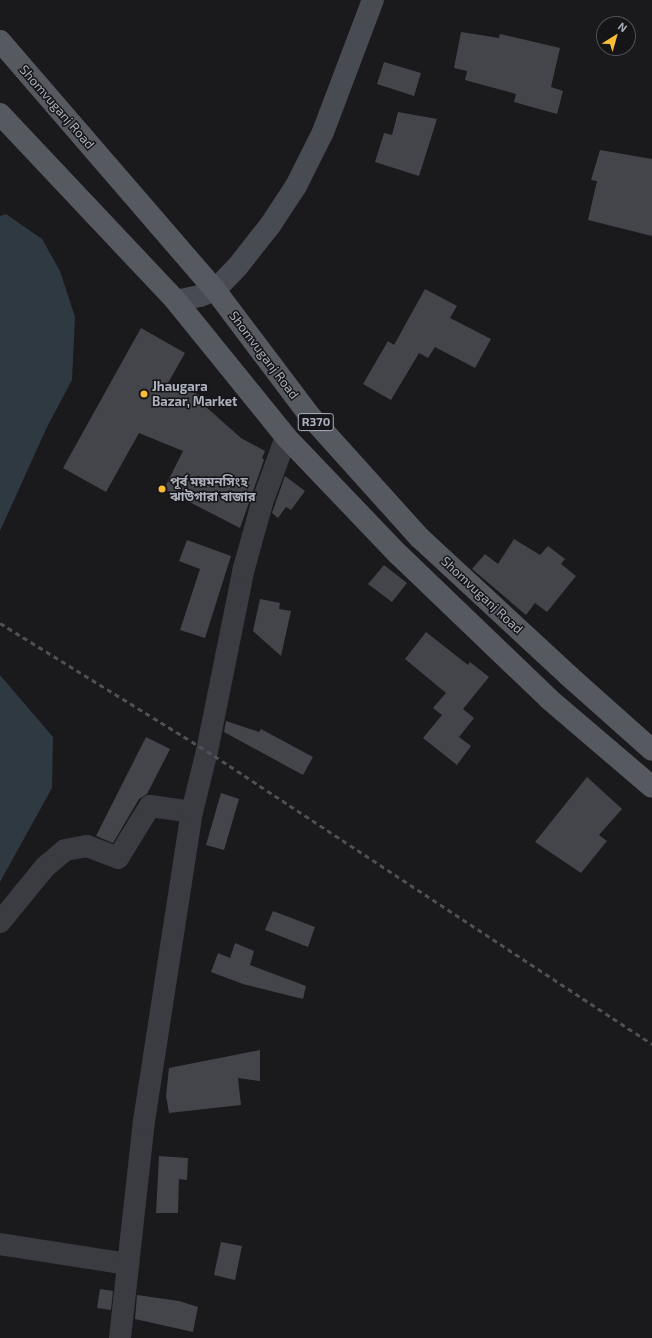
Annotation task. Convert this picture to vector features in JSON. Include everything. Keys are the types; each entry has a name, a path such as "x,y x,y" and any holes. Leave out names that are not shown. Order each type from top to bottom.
{"main road":[{"name":"Shomvuganj Road","path":"0,42 215,290 310,416 420,538 569,676 652,750"},
{"name":"R370","path":"0,114 176,301 286,436 398,554 549,699 652,787"}],"street":[{"path":"176,301 200,296 215,290 238,266 271,224 296,186 323,132 373,0"},
{"path":"120,1338 144,1121 192,812 207,751 244,568 262,503 286,436"},
{"path":"0,922 45,867 64,850 87,846 118,858 150,806 192,812"},
{"path":"0,1244 128,1264"}],"shaded area":[{"path":"6,214 42,239 60,271 75,317 72,380 47,427 0,531 0,216"},
{"path":"0,675 53,737 52,788 0,882"}],"building":[{"path":"461,32 499,38 500,34 560,48 551,87 563,91 557,114 514,102 516,94 465,80 467,71 454,68"},
{"path":"384,62 421,73 414,96 377,84"},
{"path":"398,112 437,119 419,176 375,162 384,133 392,135"},
{"path":"600,150 652,159 652,236 588,220 597,181 591,180"},
{"path":"425,289 457,306 450,318 491,339 475,368 435,347 428,358 419,353 391,400 363,384 388,341 394,345"},
{"path":"141,328 185,353 168,383 210,399 206,407 241,438 265,451 262,458 264,460 240,528 164,489 183,451 139,433 106,492 63,468"},
{"path":"285,476 305,491 291,510 286,507 278,518 272,513"},
{"path":"514,539 540,555 548,546 565,559 561,564 576,576 547,612 535,603 526,615 472,569 485,554 498,564"},
{"path":"187,540 231,556 205,638 180,630 200,569 179,561"},
{"path":"384,565 407,583 392,602 368,584"},
{"path":"260,599 280,603 279,609 291,611 281,656 253,631"},
{"path":"426,632 468,665 470,662 489,677 463,709 474,718 459,737 471,746 457,765 423,738 442,715 433,708 446,693 405,659"},
{"path":"226,721 259,732 261,729 313,757 303,775 224,732"},
{"path":"146,737 170,749 147,794 139,799 113,843 96,836"},
{"path":"587,777 622,809 599,835 607,841 581,873 535,842"},
{"path":"221,793 239,799 224,850 206,845"},
{"path":"273,911 315,927 308,947 265,930"},
{"path":"235,943 254,951 250,965 306,986 303,999 243,984 211,972 218,953 230,958"},
{"path":"260,1050 260,1081 238,1078 241,1105 169,1113 166,1096 169,1068"},
{"path":"159,1156 188,1158 187,1180 179,1179 178,1213 156,1213"},
{"path":"221,1242 242,1246 235,1280 214,1275"},
{"path":"100,1289 113,1291 111,1310 97,1308"},
{"path":"137,1295 179,1301 198,1307 193,1332 135,1319"}],"railway":[{"path":"0,623 207,751 652,1044"}],"place":[{"name":"Jhaugara Bazar, Market","path":"144,394"},
{"name":"পূর্ব ময়মনসিংহ ঝাউগারা বাজার","path":"162,489"}]}
